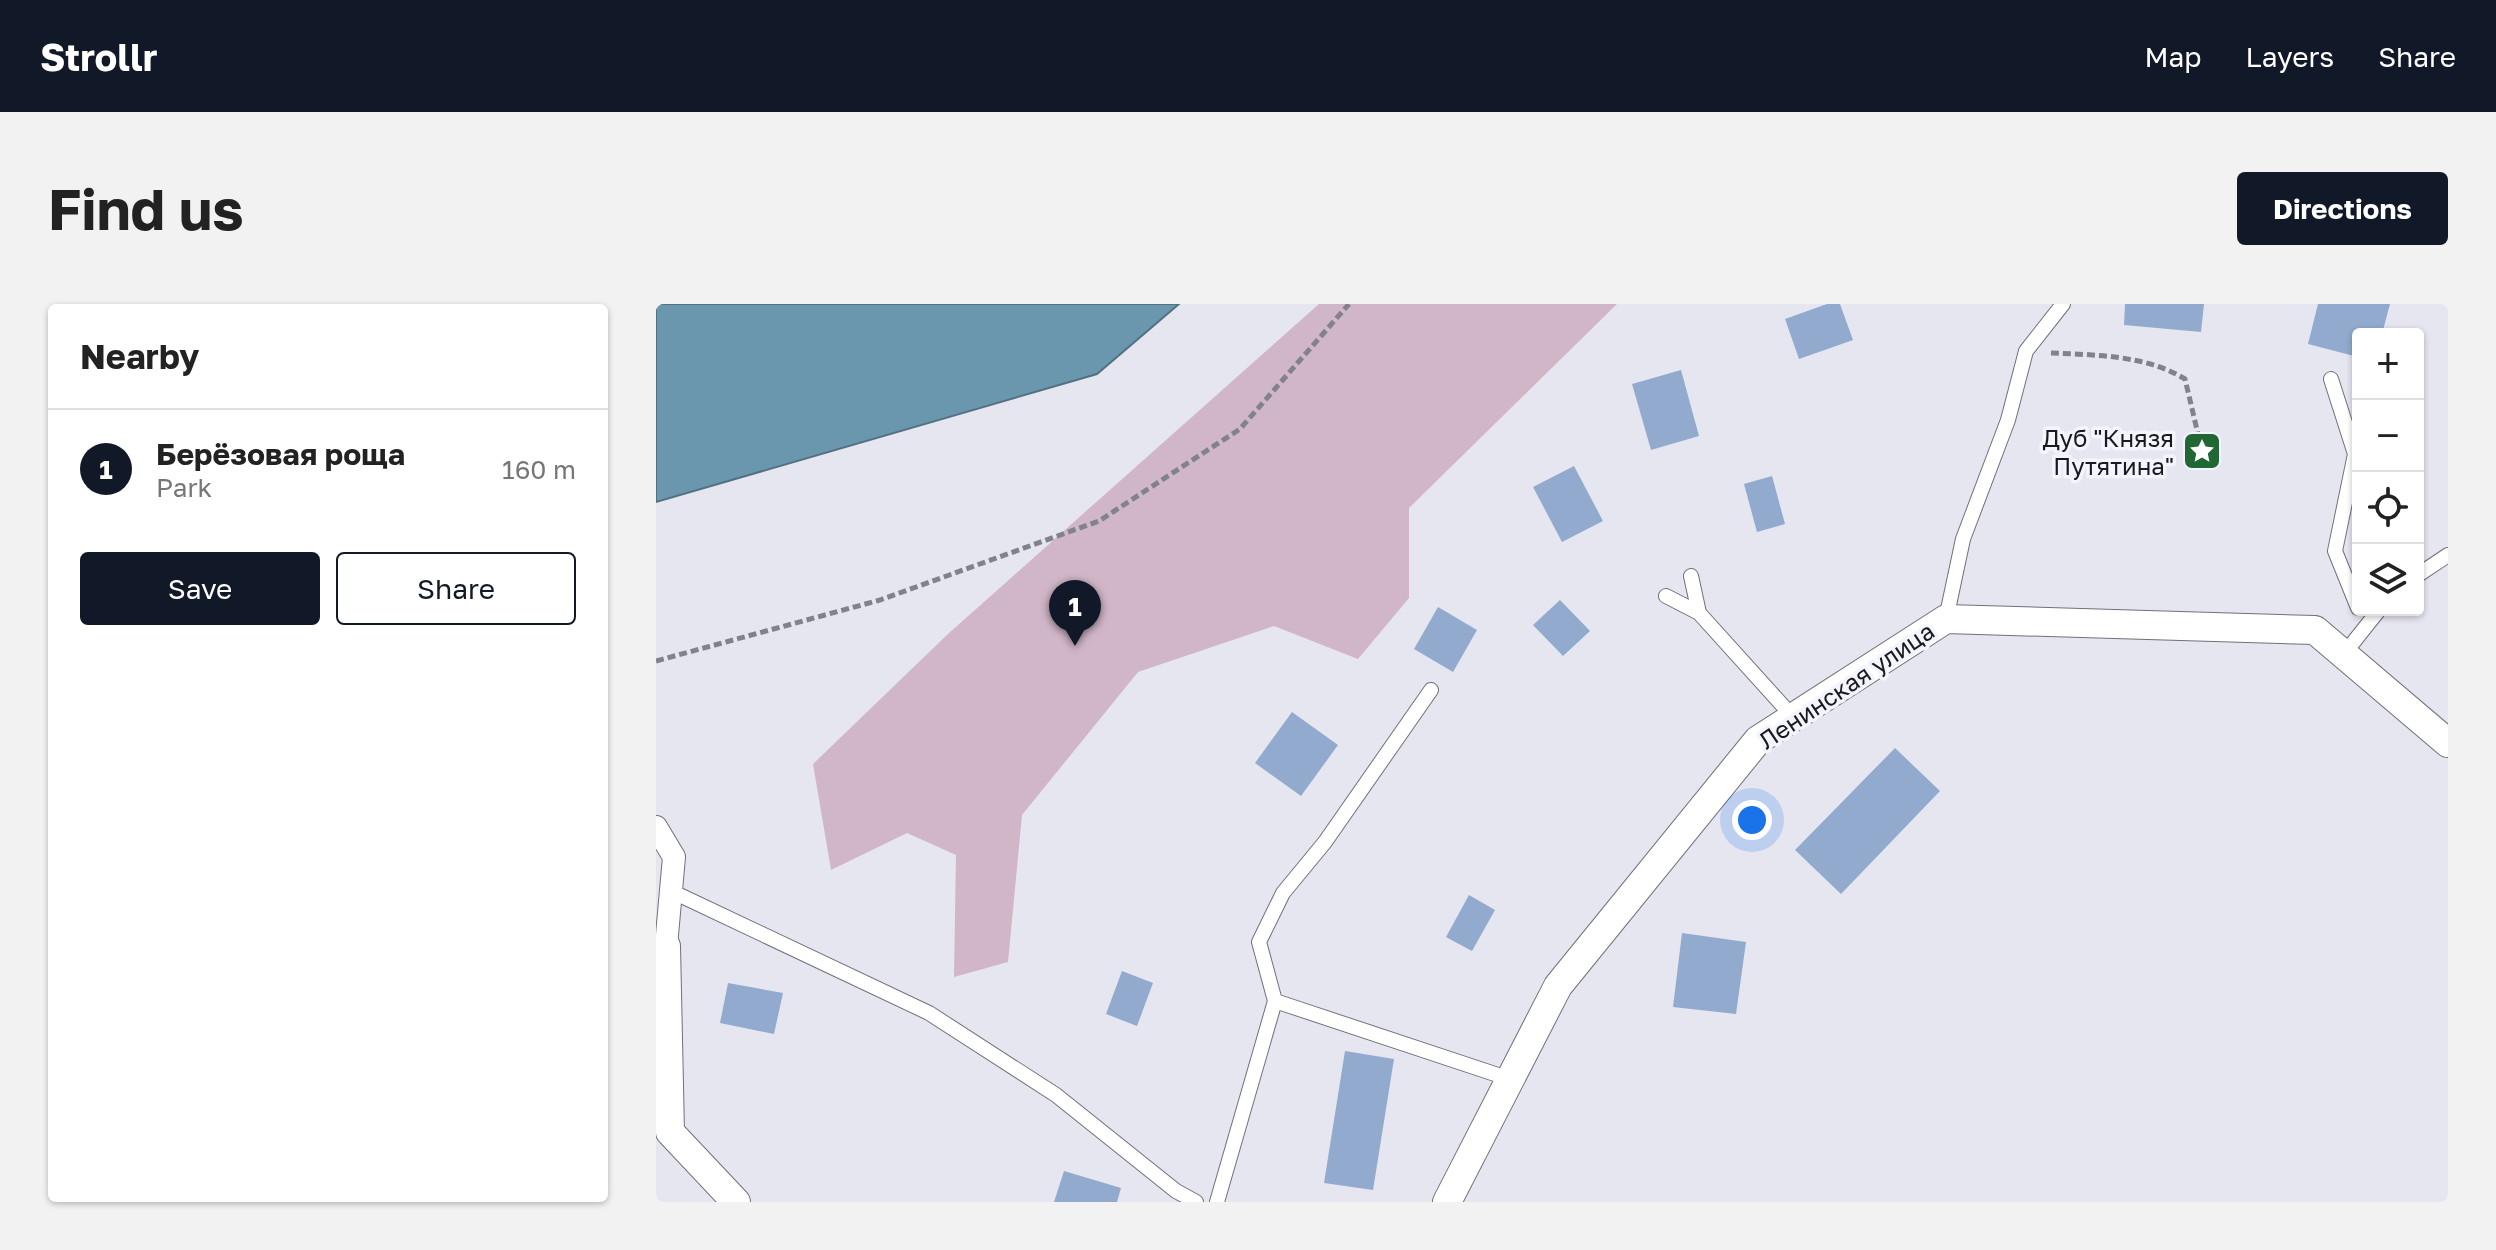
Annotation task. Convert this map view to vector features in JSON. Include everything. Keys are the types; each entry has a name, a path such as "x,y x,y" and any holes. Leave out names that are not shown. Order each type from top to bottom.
{"street":[{"name":"Ленинская улица","path":"1447,1202 1558,986 1758,740 1946,619 2315,630 2448,743"},
{"path":"656,827 674,857 666,946 670,1132 736,1202"}],"lane":[{"path":"1946,619 1963,539 2008,420 2026,351 2063,304"},
{"path":"2331,379 2355,454 2335,551 2352,594"},
{"path":"2424,571 2448,555"},
{"path":"1691,576 1699,613"},
{"path":"1666,596 1699,613 1793,717"},
{"path":"2361,616 2366,627"},
{"path":"2344,654 2374,616"},
{"path":"1217,1202 1275,1001 1259,942 1283,893 1325,842 1431,690"},
{"path":"671,891 929,1013 1056,1095 1176,1191 1196,1202"},
{"path":"1275,1001 1510,1079"}],"path":[{"path":"656,661 880,600 1099,521 1240,429 1349,304"},
{"path":"2026,351 2143,361 2168,369 2185,379 2202,451"}],"shaded area":[{"path":"1319,304 1617,304 1409,508 1409,598 1358,659 1274,626 1138,672 1022,815 1008,962 954,977 956,855 907,833 831,870 813,764 949,633"}],"water":[{"path":"656,304 1179,304 1097,374 656,502"}],"building":[{"path":"1827,304 1840,304 1853,340 1799,359 1785,319"},
{"path":"2125,304 2204,304 2201,332 2124,325"},
{"path":"2318,304 2390,304 2384,328 2352,328 2352,355 2308,344"},
{"path":"1681,370 1699,436 1651,450 1632,384"},
{"path":"1574,466 1603,521 1562,542 1533,487"},
{"path":"1772,476 1785,524 1757,532 1744,484"},
{"path":"1560,600 1590,631 1563,656 1533,625"},
{"path":"1438,607 1477,630 1453,672 1414,649"},
{"path":"1292,712 1338,745 1301,796 1255,763"},
{"path":"1895,748 1940,791 1841,894 1795,850"},
{"path":"1469,895 1495,910 1472,951 1446,937"},
{"path":"1682,933 1746,942 1736,1014 1673,1007"},
{"path":"1122,971 1153,983 1137,1026 1106,1014"},
{"path":"728,983 783,993 774,1034 720,1023"},
{"path":"1345,1051 1394,1059 1373,1190 1324,1183"},
{"path":"1064,1171 1121,1188 1117,1202 1054,1202"}],"place":[{"name":"Дуб \"Князя Путятина\"","path":"2202,451"},
{"name":"Берёзовая роща","path":"1075,646"}]}
